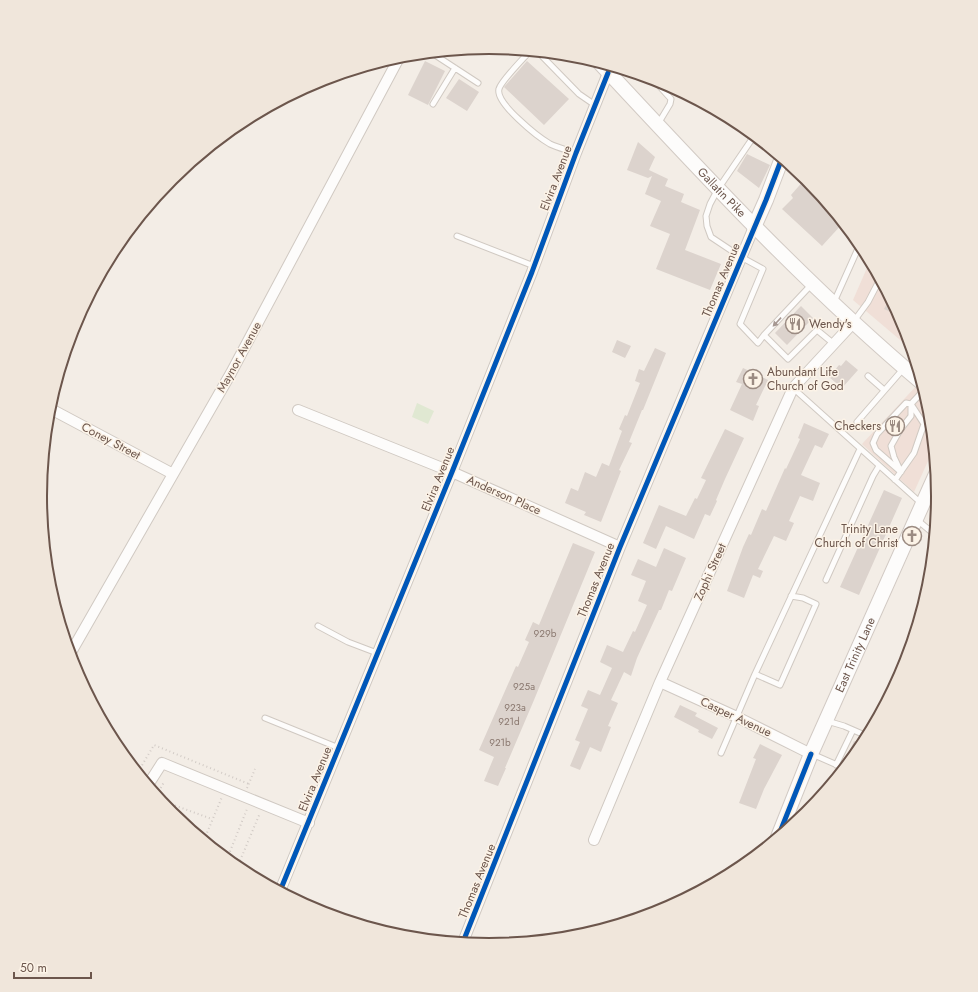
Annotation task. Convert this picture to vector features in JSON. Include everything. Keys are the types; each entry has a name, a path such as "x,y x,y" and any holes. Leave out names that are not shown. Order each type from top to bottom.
{"main road":[{"name":"Gallatin Pike","path":"611,71 658,125 754,227 854,322 913,372"},
{"path":"754,227 780,164"},
{"name":"East Trinity Lane","path":"782,826 811,754 931,485"}],"street":[{"name":"Maynor Avenue","path":"74,647 231,373 396,64"},
{"name":"Elvira Avenue","path":"282,886 452,472 534,266 576,153 596,105 606,70"},
{"name":"Thomas Avenue","path":"466,937 620,547 754,227"},
{"name":"Zophi Street","path":"594,840 660,682 794,388 854,322"},
{"name":"Anderson Place","path":"298,410 452,472 620,547"},
{"name":"Coney Street","path":"55,411 173,474"},
{"name":"Casper Avenue","path":"660,682 737,717 811,754"},
{"path":"151,780 162,763 309,823"}],"lane":[{"path":"526,56 500,86 499,95 505,106 541,138 551,144 576,153"},
{"path":"438,57 478,83"},
{"path":"544,58 579,94 596,105"},
{"path":"433,104 455,68"},
{"path":"658,125 671,100 662,90"},
{"path":"751,140 718,189 709,206 706,216 706,226 712,237 741,257 763,269 740,324 758,342 813,283"},
{"path":"457,236 534,266"},
{"path":"834,303 857,250"},
{"path":"854,322 868,302 877,285"},
{"path":"764,335 788,359 817,330 834,344"},
{"path":"856,422 884,390 914,373"},
{"path":"868,376 884,390"},
{"path":"794,388 922,504"},
{"path":"901,472 891,446 911,416 911,404 919,395"},
{"path":"901,472 876,450 873,443 877,434 906,403 911,404"},
{"path":"895,480 914,453 924,424 911,404"},
{"path":"721,753 755,674 860,449"},
{"path":"826,580 879,466"},
{"path":"916,519 929,530"},
{"path":"755,674 780,685 816,604 803,598 791,596"},
{"path":"318,626 348,642 377,653"},
{"path":"265,718 339,748"},
{"path":"826,720 862,734"},
{"path":"836,765 854,730"},
{"path":"811,754 839,766"}],"path":[{"path":"246,792 255,768"},
{"path":"160,790 164,782"},
{"path":"206,835 223,794"},
{"path":"172,805 212,820"},
{"path":"229,854 249,806"},
{"path":"240,862 262,810"}],"shaded area":[{"path":"867,267 885,301 903,343 853,300"},
{"path":"917,385 923,410 929,459 914,492 862,444"}],"green space":[{"path":"417,403 434,411 428,424 412,417"}],"building":[{"path":"425,61 445,71 428,105 408,95"},
{"path":"527,61 569,99 544,125 504,87"},
{"path":"459,79 479,92 467,111 446,98"},
{"path":"638,142 655,157 649,170 668,179 665,186 684,194 681,202 700,210 685,250 721,264 710,290 656,269 670,234 650,226 661,201 645,194 652,176 648,178 627,170"},
{"path":"747,154 770,165 759,188 737,171"},
{"path":"802,183 840,227 822,246 782,209 793,198 791,195"},
{"path":"887,304 890,312 884,309"},
{"path":"801,306 813,318 787,345 775,333"},
{"path":"617,340 631,346 625,358 612,352"},
{"path":"655,348 666,353 629,442 632,443 619,470 621,471 601,522 584,515 586,512 565,503 571,488 578,491 585,472 596,477 602,463 609,466 622,431 619,429 625,415 627,416 640,383 635,381 639,369 644,371"},
{"path":"846,360 858,370 842,388 829,377 839,365 841,366"},
{"path":"743,368 768,380 756,405 759,406 753,421 730,410 742,384 736,382"},
{"path":"804,423 829,434 822,448 815,445 801,475 820,483 813,501 800,496 789,521 794,523 786,541 774,536 758,569 763,571 760,578 753,575 744,598 727,591 743,547 749,534 751,535 762,509 766,511 800,439 798,438"},
{"path":"725,429 744,438 710,516 705,514 694,539 666,526 656,549 643,543 659,505 686,516 695,498 697,499 706,480 701,478"},
{"path":"884,490 902,498 859,595 840,587"},
{"path":"573,543 595,552 498,786 484,781 494,757 479,750 516,666 518,667 529,642 525,640 533,622 539,625"},
{"path":"664,548 686,558 672,591 669,590 661,610 659,610 637,658 631,676 624,672 611,700 618,703 608,726 611,727 601,752 590,747 580,770 570,766 580,742 575,740 588,709 581,706 588,690 600,695 612,668 600,662 607,645 623,652 633,631 635,632 647,605 638,601 646,581 631,575 638,559 656,567"},
{"path":"680,705 697,713 695,716 718,728 712,739 698,732 699,730 674,717"},
{"path":"854,741 857,742 848,754"},
{"path":"760,744 782,755 764,789 756,809 739,803 756,759 753,758"}],"cycle path":[{"path":"282,886 452,472 532,272 576,153 608,73"},
{"path":"465,937 620,547 766,200 780,164"},
{"path":"782,826 811,754"}],"place":[{"name":"Wendy's","path":"795,324"},
{"name":"Abundant Life Church of God","path":"753,379"},
{"name":"Checkers","path":"895,426"},
{"name":"Trinity Lane Church of Christ","path":"912,536"}]}
